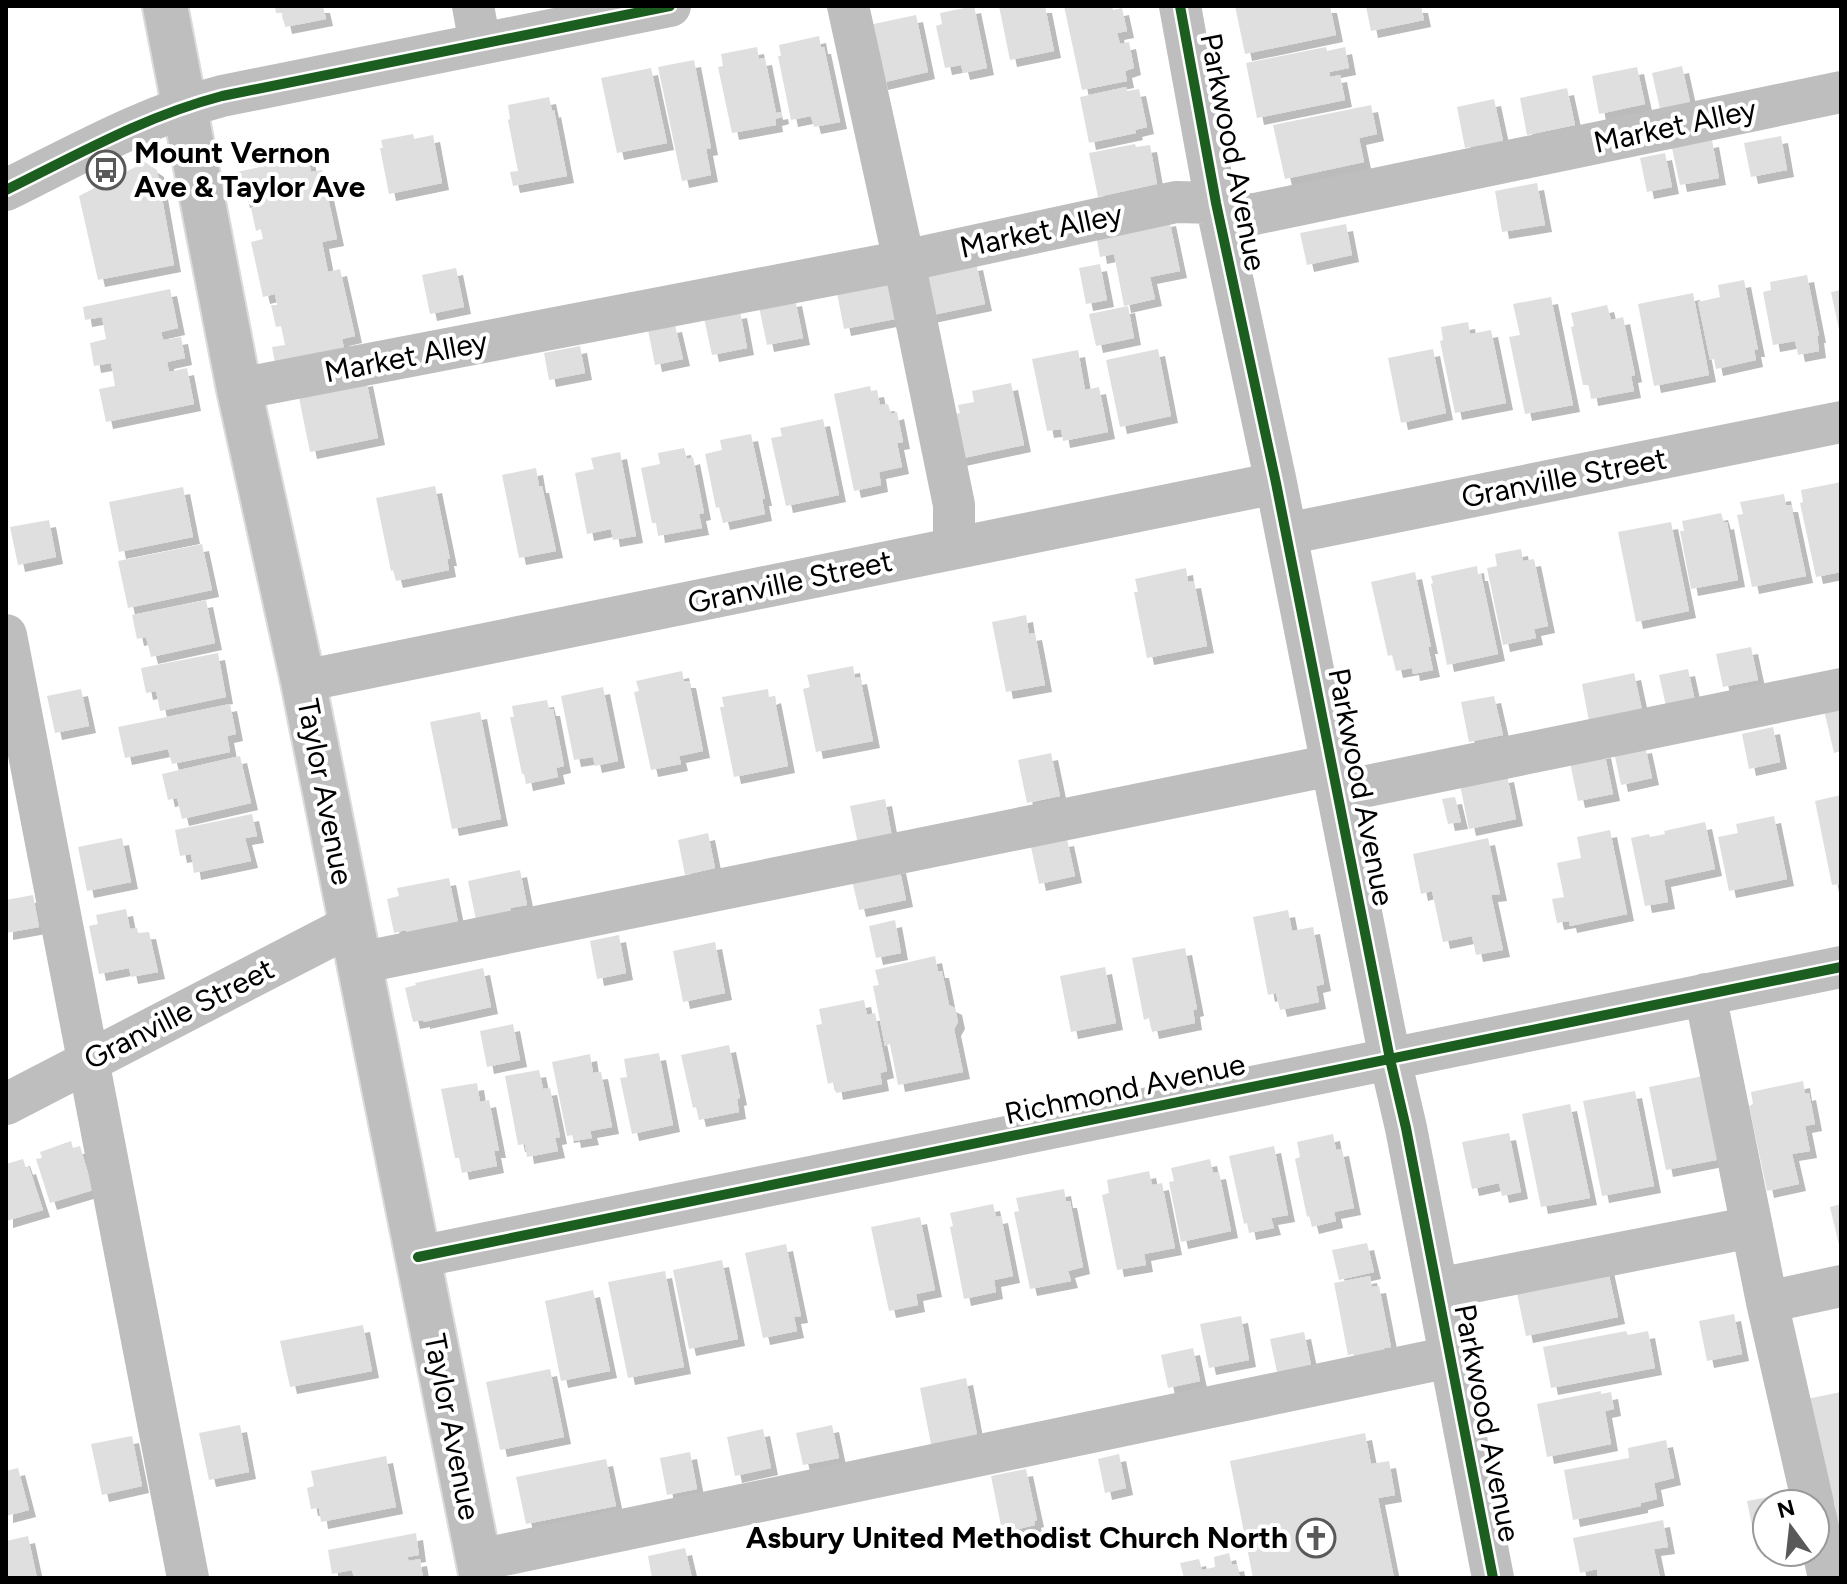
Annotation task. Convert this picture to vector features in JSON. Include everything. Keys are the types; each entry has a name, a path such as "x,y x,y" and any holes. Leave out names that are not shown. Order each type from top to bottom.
{"main road":[{"name":"Taylor Avenue","path":"165,6 239,389 303,681 481,1569"}],"street":[{"path":"6,190 138,124 185,106 476,25 670,6"},
{"path":"848,6 954,505 954,548"},
{"name":"Parkwood Avenue","path":"1180,6 1216,203 1276,483 1406,1128 1493,1578"},
{"name":"Market Alley","path":"239,389 904,261 1176,202 1216,203 1250,215 1841,92"},
{"name":"Granville Street","path":"1286,534 1841,422"},
{"name":"Granville Street","path":"303,681 1276,483"},
{"path":"6,635 188,1578"},
{"name":"Granville Street","path":"6,1104 88,1061 355,944 1335,779 1841,689"},
{"name":"Richmond Avenue","path":"418,1257 1841,967"},
{"path":"1705,994 1767,1302 1809,1488"},
{"path":"1437,1289 1752,1227"},
{"path":"1767,1302 1841,1286"},
{"path":"481,1569 1450,1357"}],"building":[{"path":"275,6 323,6 326,19 285,27 282,13 276,13"},
{"path":"974,6 987,68 963,73 961,65 945,68 936,26 942,24 940,13"},
{"path":"999,6 1045,6 1054,51 1010,60"},
{"path":"1064,6 1122,8 1127,31 1117,33 1120,44 1129,42 1134,68 1125,71 1127,81 1082,90"},
{"path":"1235,6 1330,6 1336,35 1245,54"},
{"path":"1366,6 1421,6 1424,20 1371,31"},
{"path":"916,15 928,72 881,83 869,25"},
{"path":"819,36 840,122 814,127 811,116 791,120 778,56 781,56 779,45"},
{"path":"757,47 759,59 765,58 776,113 781,112 782,117 775,119 776,125 732,133 718,67 723,66 721,54"},
{"path":"1326,47 1327,51 1345,47 1349,68 1329,72 1330,77 1340,75 1345,100 1257,118 1246,63"},
{"path":"694,60 711,148 706,149 711,175 682,181 658,67"},
{"path":"1682,66 1690,102 1660,109 1652,73"},
{"path":"1637,67 1645,104 1599,114 1592,76"},
{"path":"651,68 667,143 617,153 601,78"},
{"path":"1126,87 1127,91 1139,89 1147,127 1135,130 1136,133 1089,143 1080,97"},
{"path":"1567,88 1575,125 1527,135 1520,98"},
{"path":"549,97 567,176 513,186 510,172 518,171 508,105"},
{"path":"1494,99 1503,141 1465,148 1457,107"},
{"path":"1371,105 1377,134 1359,138 1364,162 1285,179 1273,125"},
{"path":"413,134 414,139 433,135 442,183 389,194 381,140"},
{"path":"1781,136 1787,170 1751,177 1744,143"},
{"path":"1712,140 1719,178 1680,185 1672,148"},
{"path":"1135,144 1136,147 1150,145 1157,184 1098,197 1089,153"},
{"path":"1665,153 1672,187 1647,192 1640,158"},
{"path":"308,157 311,172 322,170 337,239 322,242 328,272 340,269 355,336 342,339 345,353 276,368 272,347 285,345 281,326 276,327 271,305 277,305 275,294 263,297 251,242 263,239 261,229 256,231 251,208 256,207 254,199 243,201 237,172"},
{"path":"145,162 157,170 174,265 98,280 79,196"},
{"path":"1537,183 1545,225 1502,232 1495,191"},
{"path":"1169,219 1180,271 1150,277 1155,299 1124,306 1114,254 1100,257 1096,234"},
{"path":"1346,224 1352,255 1307,265 1300,233"},
{"path":"976,263 985,304 928,316 920,275"},
{"path":"1100,264 1107,300 1086,304 1079,268"},
{"path":"456,268 464,307 430,314 422,275"},
{"path":"1807,275 1819,351 1798,355 1795,341 1773,345 1763,292 1771,290 1770,282"},
{"path":"1744,280 1758,350 1754,350 1756,360 1716,369 1714,359 1710,360 1698,302 1720,297 1718,285"},
{"path":"888,282 895,319 844,329 837,293"},
{"path":"170,289 178,328 161,332 163,340 181,337 185,358 167,362 169,372 187,368 194,404 106,422 99,389 115,386 111,363 94,366 90,343 106,339 102,317 85,320 83,307"},
{"path":"1841,290 1841,334 1840,334 1831,292"},
{"path":"1693,293 1709,375 1654,386 1638,304"},
{"path":"1551,297 1573,405 1525,414 1509,337 1520,335 1513,304"},
{"path":"795,299 803,338 767,345 759,307"},
{"path":"1607,305 1611,320 1623,317 1635,375 1631,376 1634,391 1591,399 1589,385 1583,385 1571,313"},
{"path":"1128,306 1134,338 1096,346 1089,314"},
{"path":"740,311 747,348 712,355 704,318"},
{"path":"1468,322 1470,334 1491,330 1506,403 1455,413 1440,341 1443,340 1441,327"},
{"path":"675,325 683,359 655,365 648,330"},
{"path":"580,346 585,373 549,380 544,353"},
{"path":"1158,349 1171,416 1120,427 1106,360"},
{"path":"1433,349 1446,413 1401,423 1388,358"},
{"path":"1078,350 1085,390 1099,387 1108,432 1063,441 1061,429 1047,431 1032,359"},
{"path":"366,379 378,438 310,452 298,393"},
{"path":"1011,383 1024,445 959,459 955,414 960,413 958,405 974,402 972,391"},
{"path":"870,386 871,391 877,390 880,405 888,404 891,414 897,412 903,442 897,443 902,467 879,472 881,485 854,491 834,394"},
{"path":"823,419 839,495 786,506 771,438 782,436 780,428"},
{"path":"751,434 765,499 762,499 765,514 723,523 719,507 716,508 705,454 722,450 720,440"},
{"path":"684,448 687,459 693,457 704,513 699,514 702,528 658,536 656,523 652,523 641,468 660,464 658,453"},
{"path":"620,452 636,536 613,540 611,529 587,534 575,473 594,469 591,458"},
{"path":"536,468 556,551 519,558 502,475"},
{"path":"1841,482 1841,572 1816,577 1800,503 1803,502 1801,490"},
{"path":"435,486 450,559 447,559 449,570 396,581 391,571 376,498"},
{"path":"183,487 193,537 119,552 109,502"},
{"path":"1784,494 1786,505 1791,505 1806,576 1752,587 1737,515 1743,514 1740,502"},
{"path":"1721,513 1724,523 1727,522 1738,580 1691,589 1680,531 1684,531 1682,521"},
{"path":"49,520 56,557 18,565 10,527"},
{"path":"1671,522 1689,611 1636,622 1618,532"},
{"path":"202,544 212,590 128,608 118,561"},
{"path":"1521,549 1523,561 1534,559 1548,626 1534,629 1536,638 1503,645 1487,568 1497,566 1495,554"},
{"path":"1477,566 1498,654 1447,665 1431,576"},
{"path":"1186,568 1188,582 1194,581 1207,646 1147,658 1134,592 1138,592 1135,579"},
{"path":"1415,572 1433,670 1413,674 1412,668 1396,671 1392,655 1388,656 1371,582"},
{"path":"206,600 215,643 151,657 146,637 137,639 132,615"},
{"path":"1026,615 1029,634 1035,633 1045,685 1006,692 992,622"},
{"path":"1751,647 1758,680 1723,687 1716,654"},
{"path":"218,653 226,697 160,711 156,691 146,693 141,668"},
{"path":"853,666 855,678 860,677 873,741 816,752 803,689 810,687 807,675"},
{"path":"1688,669 1695,701 1666,706 1659,675"},
{"path":"682,671 684,681 689,681 703,751 679,756 681,764 651,770 634,692 639,691 636,681"},
{"path":"1634,673 1642,710 1589,721 1582,684"},
{"path":"603,687 618,761 595,766 593,757 574,760 561,696"},
{"path":"81,689 89,726 55,733 47,696"},
{"path":"768,689 769,698 774,696 788,766 734,777 720,707 724,707 722,697"},
{"path":"1494,696 1503,735 1469,742 1461,702"},
{"path":"547,700 549,709 553,709 564,766 556,768 558,777 526,784 510,717 514,717 512,706"},
{"path":"230,704 236,734 227,736 230,752 172,764 168,749 125,758 118,727"},
{"path":"1841,706 1841,751 1834,753 1824,710"},
{"path":"480,712 501,819 452,829 430,722"},
{"path":"1773,727 1780,762 1749,769 1742,734"},
{"path":"1645,746 1652,778 1621,785 1614,752"},
{"path":"1604,751 1613,794 1578,801 1569,758"},
{"path":"1051,753 1060,796 1027,803 1018,760"},
{"path":"240,756 251,803 182,819 177,798 168,800 162,774"},
{"path":"1507,775 1516,819 1469,829 1460,785"},
{"path":"1841,795 1841,884 1832,885 1815,801"},
{"path":"1455,797 1461,822 1448,824 1442,799"},
{"path":"885,799 892,837 858,844 850,806"},
{"path":"252,814 257,836 245,838 251,861 194,873 191,854 180,856 175,830"},
{"path":"1774,816 1787,879 1729,891 1718,837 1738,833 1736,824"},
{"path":"1705,822 1715,869 1664,880 1668,902 1645,906 1631,838 1665,834 1664,831"},
{"path":"1610,830 1627,914 1570,926 1569,921 1557,923 1552,899 1564,897 1557,863 1581,858 1577,837"},
{"path":"708,833 715,868 685,875 678,840"},
{"path":"122,838 131,882 87,891 78,847"},
{"path":"1488,838 1500,894 1491,895 1503,950 1476,955 1472,936 1443,942 1432,891 1421,894 1413,854"},
{"path":"1067,839 1075,876 1039,884 1031,847"},
{"path":"899,866 906,900 859,910 851,876"},
{"path":"520,870 527,905 476,920 468,881"},
{"path":"449,878 459,927 407,938 406,930 394,933 387,899 399,896 397,888"},
{"path":"33,895 39,927 6,933 6,900"},
{"path":"126,909 130,929 137,928 138,933 149,932 158,972 131,977 129,968 99,974 89,926 98,924 96,915"},
{"path":"1288,910 1292,931 1313,927 1324,984 1316,986 1319,1002 1280,1010 1276,993 1268,995 1253,917"},
{"path":"895,920 901,953 876,958 869,926"},
{"path":"619,935 626,973 597,979 590,941"},
{"path":"715,942 725,993 683,1002 673,951"},
{"path":"1185,948 1197,1009 1193,1010 1195,1023 1152,1032 1149,1018 1144,1020 1132,958"},
{"path":"935,956 938,971 942,971 949,1005 955,1008 958,1022 954,1029 963,1072 898,1085 890,1044 885,1046 873,986 879,985 875,970"},
{"path":"1105,967 1116,1023 1071,1032 1060,976"},
{"path":"483,968 491,1007 413,1022 405,988"},
{"path":"864,1000 867,1015 875,1013 887,1071 880,1073 882,1084 836,1093 834,1082 828,1084 816,1025 822,1024 819,1009"},
{"path":"513,1024 520,1060 487,1067 480,1031"},
{"path":"729,1045 740,1098 737,1099 739,1112 699,1120 696,1107 693,1108 681,1055"},
{"path":"659,1053 673,1125 632,1134 620,1078 627,1077 624,1059"},
{"path":"590,1054 593,1073 601,1072 612,1127 590,1131 592,1138 574,1141 573,1135 567,1136 552,1062"},
{"path":"539,1070 543,1089 550,1088 560,1137 555,1138 558,1151 527,1157 525,1144 518,1145 505,1076"},
{"path":"1703,1076 1721,1159 1666,1170 1649,1087"},
{"path":"1803,1081 1805,1094 1809,1093 1815,1124 1805,1126 1810,1151 1792,1154 1799,1184 1767,1191 1749,1106 1753,1104 1751,1092"},
{"path":"477,1083 480,1102 489,1100 499,1151 494,1151 497,1166 462,1173 459,1158 455,1158 441,1089"},
{"path":"1635,1091 1654,1186 1602,1196 1583,1101"},
{"path":"1570,1104 1590,1198 1541,1207 1522,1114"},
{"path":"1509,1133 1521,1192 1502,1196 1499,1183 1472,1189 1462,1142"},
{"path":"1333,1134 1336,1150 1342,1149 1354,1208 1334,1212 1336,1221 1312,1227 1307,1217 1295,1159 1300,1157 1297,1142"},
{"path":"71,1141 73,1148 80,1146 93,1190 50,1203 36,1159 42,1158 40,1152"},
{"path":"1274,1146 1288,1215 1271,1218 1274,1228 1249,1233 1247,1223 1244,1224 1229,1156"},
{"path":"23,1159 26,1168 29,1167 43,1210 6,1221 6,1164"},
{"path":"1210,1159 1213,1173 1219,1172 1231,1231 1181,1242 1169,1182 1174,1181 1171,1168"},
{"path":"1149,1171 1152,1185 1162,1183 1175,1248 1144,1254 1146,1265 1117,1270 1102,1195 1109,1193 1107,1180"},
{"path":"1064,1189 1066,1201 1070,1201 1083,1267 1068,1271 1071,1281 1030,1289 1014,1212 1019,1211 1016,1198"},
{"path":"993,1204 996,1217 1001,1216 1013,1276 994,1280 996,1292 964,1299 950,1213"},
{"path":"1841,1204 1841,1249 1840,1249 1830,1207"},
{"path":"920,1217 935,1290 916,1294 918,1305 889,1311 871,1227"},
{"path":"1367,1243 1374,1272 1339,1280 1332,1250"},
{"path":"786,1244 801,1316 794,1317 797,1331 763,1338 745,1253"},
{"path":"722,1260 738,1339 689,1349 673,1270"},
{"path":"1607,1266 1618,1317 1526,1336 1515,1284"},
{"path":"665,1271 684,1367 628,1378 608,1282"},
{"path":"1370,1276 1372,1287 1379,1286 1391,1347 1384,1348 1386,1360 1356,1366 1354,1354 1348,1355 1334,1283"},
{"path":"593,1290 610,1371 561,1381 545,1301"},
{"path":"1734,1314 1742,1354 1707,1361 1699,1321"},
{"path":"1241,1316 1249,1360 1209,1368 1200,1324"},
{"path":"363,1325 372,1371 290,1387 280,1341"},
{"path":"1626,1331 1628,1335 1648,1331 1655,1368 1551,1388 1543,1347"},
{"path":"1304,1332 1311,1365 1277,1372 1270,1339"},
{"path":"1193,1348 1200,1381 1168,1388 1161,1355"},
{"path":"550,1369 564,1437 500,1450 486,1382"},
{"path":"966,1378 978,1440 932,1449 920,1388"},
{"path":"1601,1391 1601,1394 1611,1392 1614,1409 1605,1411 1611,1444 1547,1457 1537,1404"},
{"path":"1841,1392 1841,1525 1832,1527 1831,1488 1824,1488 1807,1399"},
{"path":"240,1425 249,1472 209,1480 199,1433"},
{"path":"832,1425 839,1458 803,1465 796,1433"},
{"path":"763,1429 771,1468 735,1476 727,1437"},
{"name":"Asbury United Methodist Church North","path":"1365,1433 1371,1464 1389,1461 1395,1495 1378,1498 1394,1578 1253,1578 1230,1461"},
{"path":"132,1436 142,1486 102,1495 91,1444"},
{"path":"1666,1440 1674,1478 1654,1483 1657,1499 1641,1503 1641,1506 1573,1520 1564,1470 1629,1458 1628,1448"},
{"path":"690,1452 697,1489 667,1495 660,1458"},
{"path":"1119,1454 1126,1488 1105,1493 1098,1459"},
{"path":"386,1456 396,1507 321,1522 319,1508 311,1509 307,1488 314,1486 311,1471"},
{"path":"606,1459 616,1506 526,1524 516,1477"},
{"path":"18,1468 29,1510 6,1516 6,1471"},
{"path":"1026,1469 1037,1520 1034,1521 1035,1525 1010,1531 1009,1525 1001,1526 991,1476"},
{"path":"1751,1500 1751,1521 1747,1501"},
{"path":"1663,1520 1668,1547 1654,1549 1660,1578 1598,1578 1597,1569 1580,1573 1573,1538"},
{"path":"416,1533 419,1555 407,1557 409,1561 420,1559 423,1578 354,1578 352,1570 332,1574 328,1550"},
{"path":"28,1536 37,1578 6,1578 6,1541"},
{"path":"685,1548 692,1578 652,1578 648,1556"},
{"path":"1229,1553 1232,1565 1237,1564 1240,1578 1184,1578 1180,1563 1199,1559 1202,1570 1215,1567 1214,1557"}],"cycle path":[{"path":"6,190 139,125 222,96 670,6"},
{"path":"1180,6 1216,203 1276,483 1406,1128 1493,1578"},
{"path":"418,1257 1841,967"}],"place":[{"name":"Mount Vernon Ave & Taylor Ave","path":"106,170"},
{"name":"Asbury United Methodist Church North","path":"1316,1538"}]}
